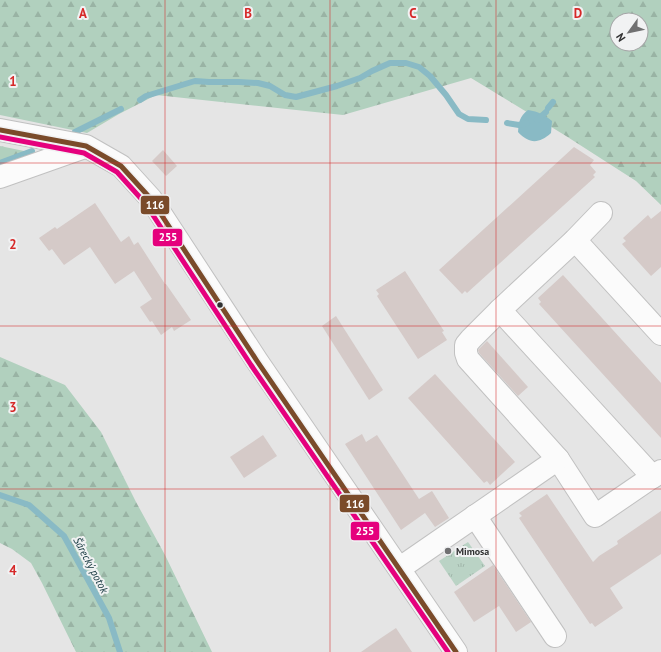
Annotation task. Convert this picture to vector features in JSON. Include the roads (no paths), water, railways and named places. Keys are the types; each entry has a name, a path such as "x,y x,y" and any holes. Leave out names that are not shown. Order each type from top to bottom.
{"street":[{"path":"0,130 86,146 121,166 151,199 257,361 456,652"},
{"path":"0,177 86,146"},
{"path":"500,310 657,474 595,516 558,459 468,359 466,353 466,345 500,310 575,240 601,213"},
{"path":"575,240 661,334"},
{"path":"400,568 558,459"},
{"path":"475,516 555,636"}],"water":[{"path":"528,110 541,114 552,121 551,133 547,137 534,141 526,139 518,132 520,120"}],"waterway":[{"path":"140,100 146,96 195,81 258,83 270,86 285,95 296,97 360,78 390,63 406,63 419,67 430,76 459,114 468,119 486,120"},
{"path":"548,108 553,102"},
{"path":"75,132 121,109"},
{"path":"537,120 546,112"},
{"path":"507,123 519,125 527,123"},
{"path":"0,163 32,151"},
{"name":"Šárecký potok","path":"0,495 29,505 64,536 109,618 120,652"}],"place":[{"name":"Mimosa","path":"448,551"}]}
